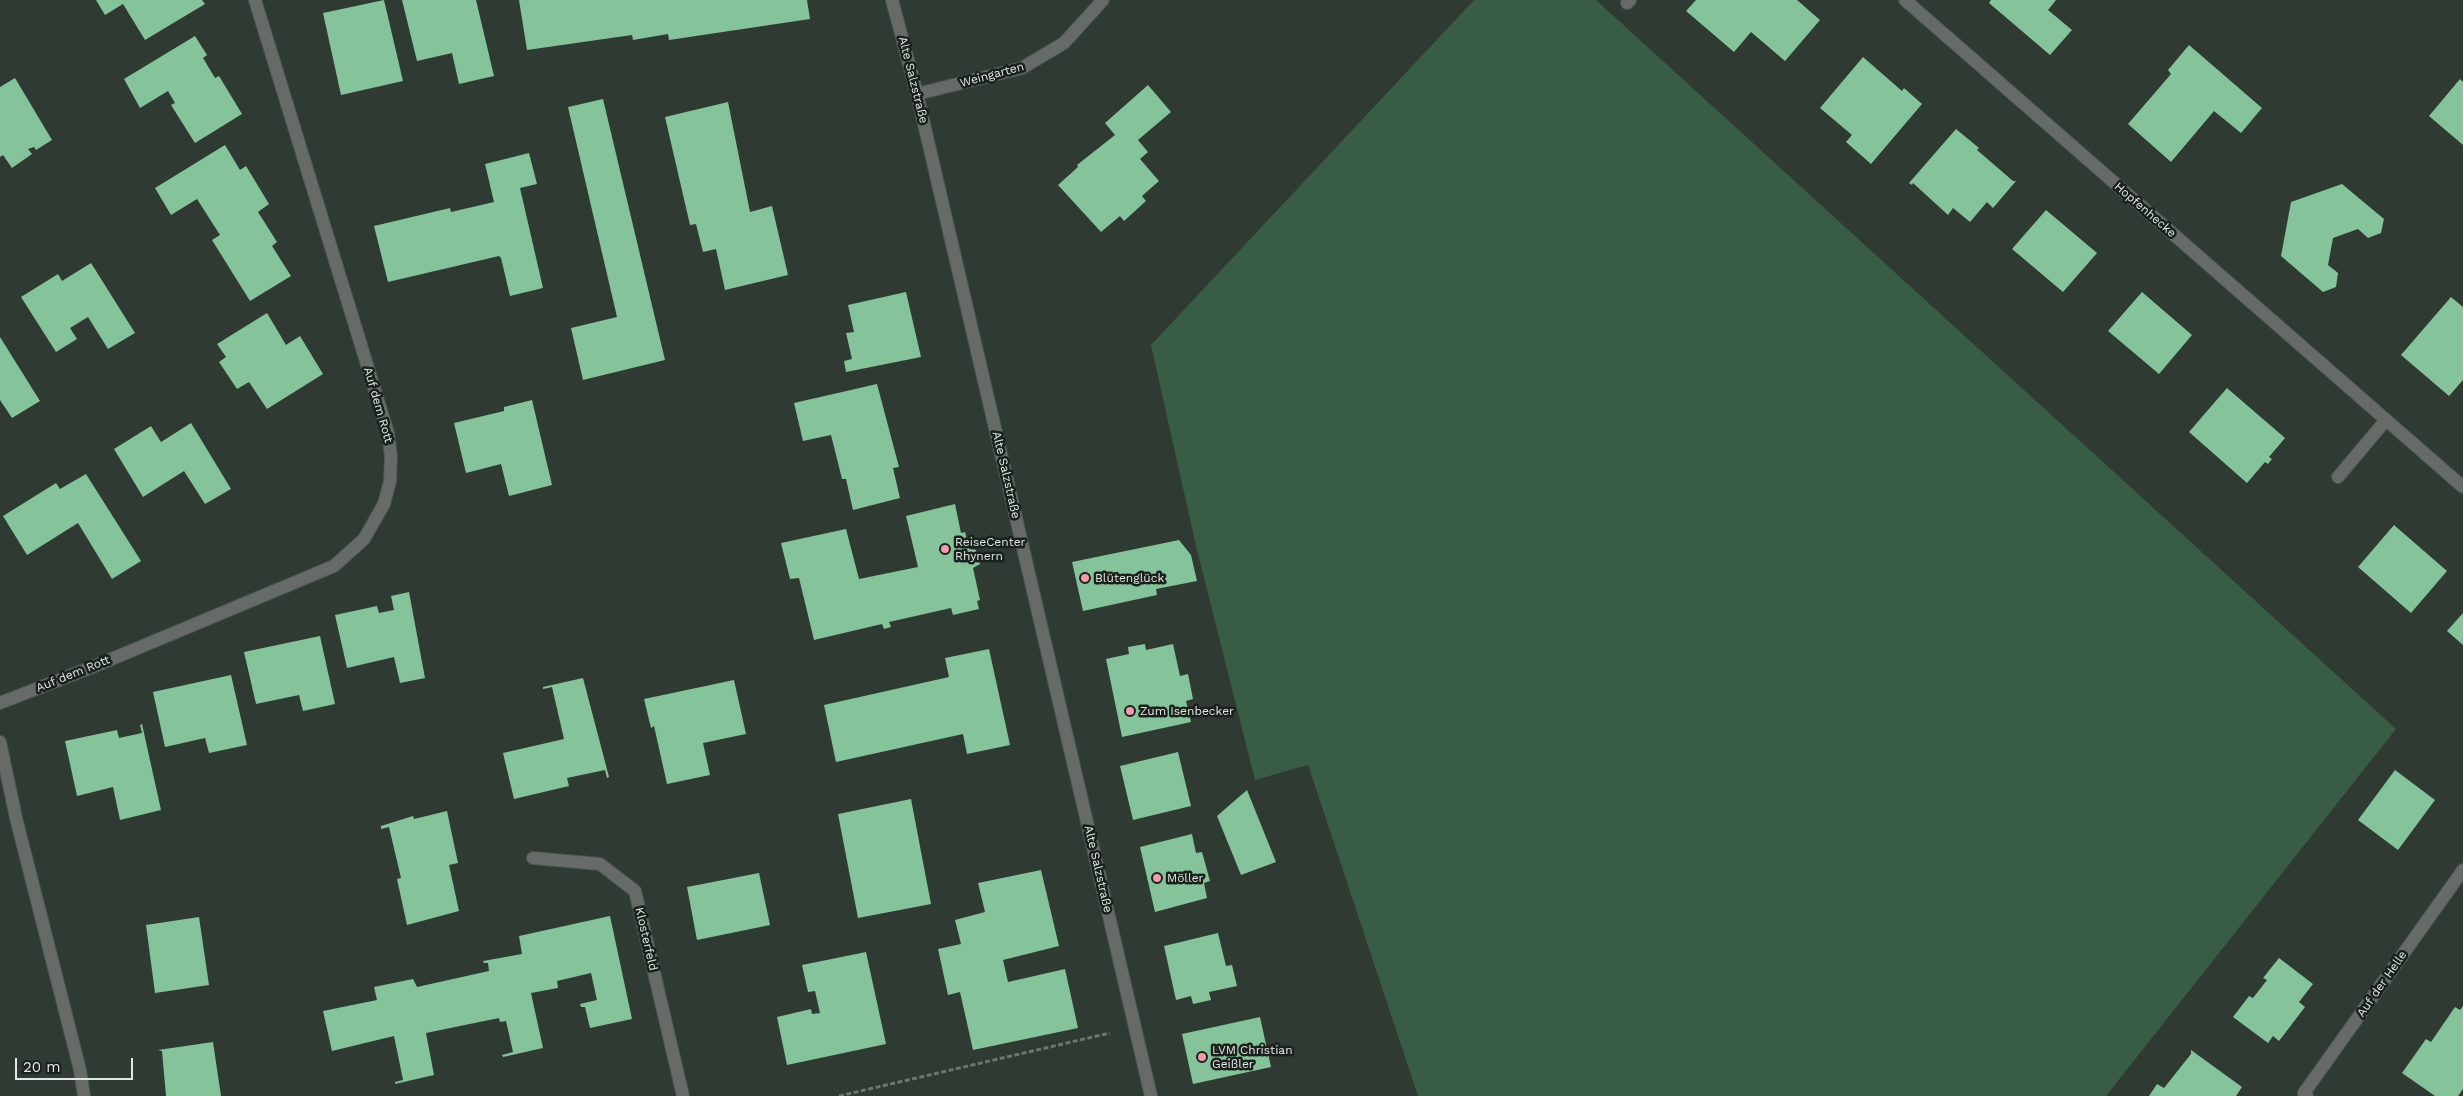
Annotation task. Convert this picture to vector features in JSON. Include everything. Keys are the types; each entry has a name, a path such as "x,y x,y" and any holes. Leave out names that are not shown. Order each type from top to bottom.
{"street":[{"name":"Auf dem Rott","path":"0,703 334,566 364,539 384,504 390,482 391,457 388,433 255,0"},
{"name":"Alte Salzstraße","path":"892,0 917,94 1150,1096"},
{"name":"Weingarten","path":"917,94 1022,68 1064,43 1102,0"},
{"name":"Hopfenhecke","path":"1905,0 2463,487"},
{"path":"2338,477 2386,420"},
{"path":"0,742 16,818 80,1070 84,1096"},
{"name":"Klosterfeld","path":"533,858 600,864 635,891 683,1096"},
{"name":"Auf der Helle","path":"2307,1096 2304,1094 2463,870"}],"path":[{"path":"838,1096 1134,1027"}],"green space":[{"path":"1474,0 1596,0 2396,729 2106,1096 1418,1096 1308,765 1255,780 1196,546 1151,345"}],"building":[{"path":"96,0 202,0 205,4 145,40 123,4 105,15"},
{"path":"384,0 403,81 341,95 323,13"},
{"path":"402,0 476,0 494,76 459,84 452,53 417,61"},
{"path":"519,0 807,0 810,19 669,40 668,34 633,40 632,35 527,50"},
{"path":"1696,0 1797,0 1820,20 1785,61 1751,32 1734,52 1686,11"},
{"path":"1991,0 2056,0 2048,10 2072,30 2050,55 1989,3"},
{"path":"195,36 207,55 203,58 215,78 219,76 242,114 195,143 171,105 175,103 168,91 140,108 124,79"},
{"path":"2189,45 2262,108 2241,133 2214,111 2171,162 2128,124 2171,74 2168,70"},
{"path":"1863,57 1902,91 1904,88 1922,104 1871,164 1846,142 1852,135 1820,108"},
{"path":"15,78 52,140 36,150 34,147 28,149 32,154 12,168 3,155 0,157 0,87"},
{"path":"2460,79 2463,82 2463,145 2429,116"},
{"path":"1148,85 1171,112 1138,140 1148,152 1140,159 1159,181 1142,196 1146,201 1124,221 1120,216 1101,232 1058,185 1078,167 1077,165 1115,135 1105,123"},
{"path":"603,99 665,360 583,380 571,328 617,317 568,107"},
{"path":"728,102 750,212 772,206 788,275 725,290 716,249 703,252 696,224 690,225 665,117"},
{"path":"1956,129 1979,148 1977,150 2013,181 2016,181 1993,208 1987,202 1970,222 1953,208 1948,215 1913,183 1912,185 1909,183"},
{"path":"225,145 240,170 246,166 269,204 258,212 277,242 272,246 291,276 250,301 212,240 220,235 197,199 171,215 155,188"},
{"path":"529,153 537,184 520,188 543,288 510,296 499,256 388,282 374,226 450,208 451,212 494,202 485,164"},
{"path":"2342,184 2384,219 2381,233 2368,238 2358,229 2333,238 2328,265 2338,273 2336,287 2323,292 2281,256 2291,202"},
{"path":"2046,210 2097,253 2063,292 2012,249"},
{"path":"91,263 135,333 108,349 88,317 70,328 77,339 56,352 21,297 58,274 62,281"},
{"path":"906,292 921,357 846,372 844,361 852,359 846,333 854,332 848,305"},
{"path":"2142,292 2192,335 2159,374 2108,331"},
{"path":"2451,297 2463,307 2463,380 2449,396 2401,355"},
{"path":"267,313 286,345 300,336 323,374 267,409 249,382 237,389 219,362 226,357 217,344"},
{"path":"0,337 40,401 12,418 0,400"},
{"path":"877,384 899,467 893,468 900,498 853,510 846,479 842,479 831,435 803,441 794,403"},
{"path":"2227,388 2285,438 2269,457 2272,459 2268,464 2265,462 2247,483 2189,432"},
{"path":"532,400 552,485 509,496 501,464 466,473 454,423 504,411 504,407"},
{"path":"191,423 231,489 205,504 184,471 143,497 114,449 151,426 161,442"},
{"path":"86,474 141,561 112,579 78,523 27,555 3,516 56,483 60,489"},
{"path":"955,504 961,533 965,532 969,549 976,550 980,564 973,568 980,600 977,601 979,609 953,615 951,608 889,622 891,627 884,629 882,624 814,640 799,578 790,579 781,543 846,529 859,579 918,567 906,516"},
{"path":"2394,525 2447,571 2411,613 2358,567"},
{"path":"1179,540 1191,555 1197,581 1156,589 1157,595 1083,611 1072,562"},
{"path":"409,592 425,678 400,683 394,657 347,668 335,615 377,606 379,613 394,610 391,596"},
{"path":"2463,613 2463,645 2447,631"},
{"path":"320,636 335,704 303,711 299,695 256,704 244,652"},
{"path":"1145,644 1146,650 1173,644 1180,676 1188,674 1193,699 1186,701 1191,722 1122,737 1106,659 1129,654 1128,647"},
{"path":"989,649 1010,745 967,754 963,734 836,762 824,705 949,677 945,658"},
{"path":"231,675 247,745 209,753 205,738 165,747 153,692"},
{"path":"583,678 609,777 607,778 605,770 567,778 569,786 514,799 503,753 564,739 552,687 543,689 543,687"},
{"path":"734,680 746,734 703,743 710,775 667,784 654,726 651,728 644,699"},
{"path":"142,724 161,810 120,820 113,787 77,796 65,741 117,730 119,738 142,733 140,725"},
{"path":"1178,752 1191,806 1133,820 1120,766"},
{"path":"2395,770 2435,800 2398,850 2358,820"},
{"path":"1247,790 1276,862 1241,875 1217,816"},
{"path":"911,799 931,904 858,918 838,814"},
{"path":"447,811 458,863 449,865 459,911 407,925 397,879 401,878 389,827 381,829 381,826 413,816 414,819"},
{"path":"1192,834 1196,853 1202,852 1210,881 1204,883 1207,898 1155,912 1140,847"},
{"path":"1041,870 1059,946 1003,960 1008,982 1065,969 1078,1028 973,1050 960,992 948,995 938,949 961,944 955,920 985,912 978,883"},
{"path":"759,873 770,925 697,940 687,887"},
{"path":"610,916 632,1019 590,1028 585,1007 581,1007 580,1004 597,1000 591,973 557,981 558,988 531,993 543,1048 503,1057 502,1055 513,1052 506,1021 500,1022 499,1018 426,1033 434,1075 395,1084 395,1082 403,1080 394,1036 332,1051 323,1011 377,1000 374,987 413,979 417,987 489,971 488,963 483,961 522,954 519,936"},
{"path":"199,917 209,985 155,993 146,925"},
{"path":"1218,933 1226,966 1232,965 1237,986 1209,992 1211,1000 1193,1004 1191,996 1176,1000 1164,946"},
{"path":"866,952 886,1044 787,1065 777,1017 811,1009 812,1014 820,1013 815,991 808,992 802,965"},
{"path":"2279,958 2313,984 2299,1002 2305,1007 2279,1041 2273,1036 2268,1043 2233,1017 2249,996 2253,998 2267,980 2263,978"},
{"path":"2463,1006 2463,1089 2458,1096 2435,1096 2402,1073 2426,1039 2431,1042 2455,1007 2460,1010"},
{"path":"1260,1017 1271,1067 1193,1084 1182,1034"},
{"path":"213,1042 221,1096 166,1096 162,1051 158,1050"},
{"path":"2191,1050 2242,1087 2236,1096 2149,1096 2157,1084 2164,1088 2191,1054"}],"place":[{"name":"ReiseCenter Rhynern","path":"945,549"},
{"name":"Blütenglück","path":"1085,578"},
{"name":"Zum Isenbecker","path":"1130,711"},
{"name":"Möller","path":"1157,878"},
{"name":"LVM Christian Geißler","path":"1202,1057"}]}
